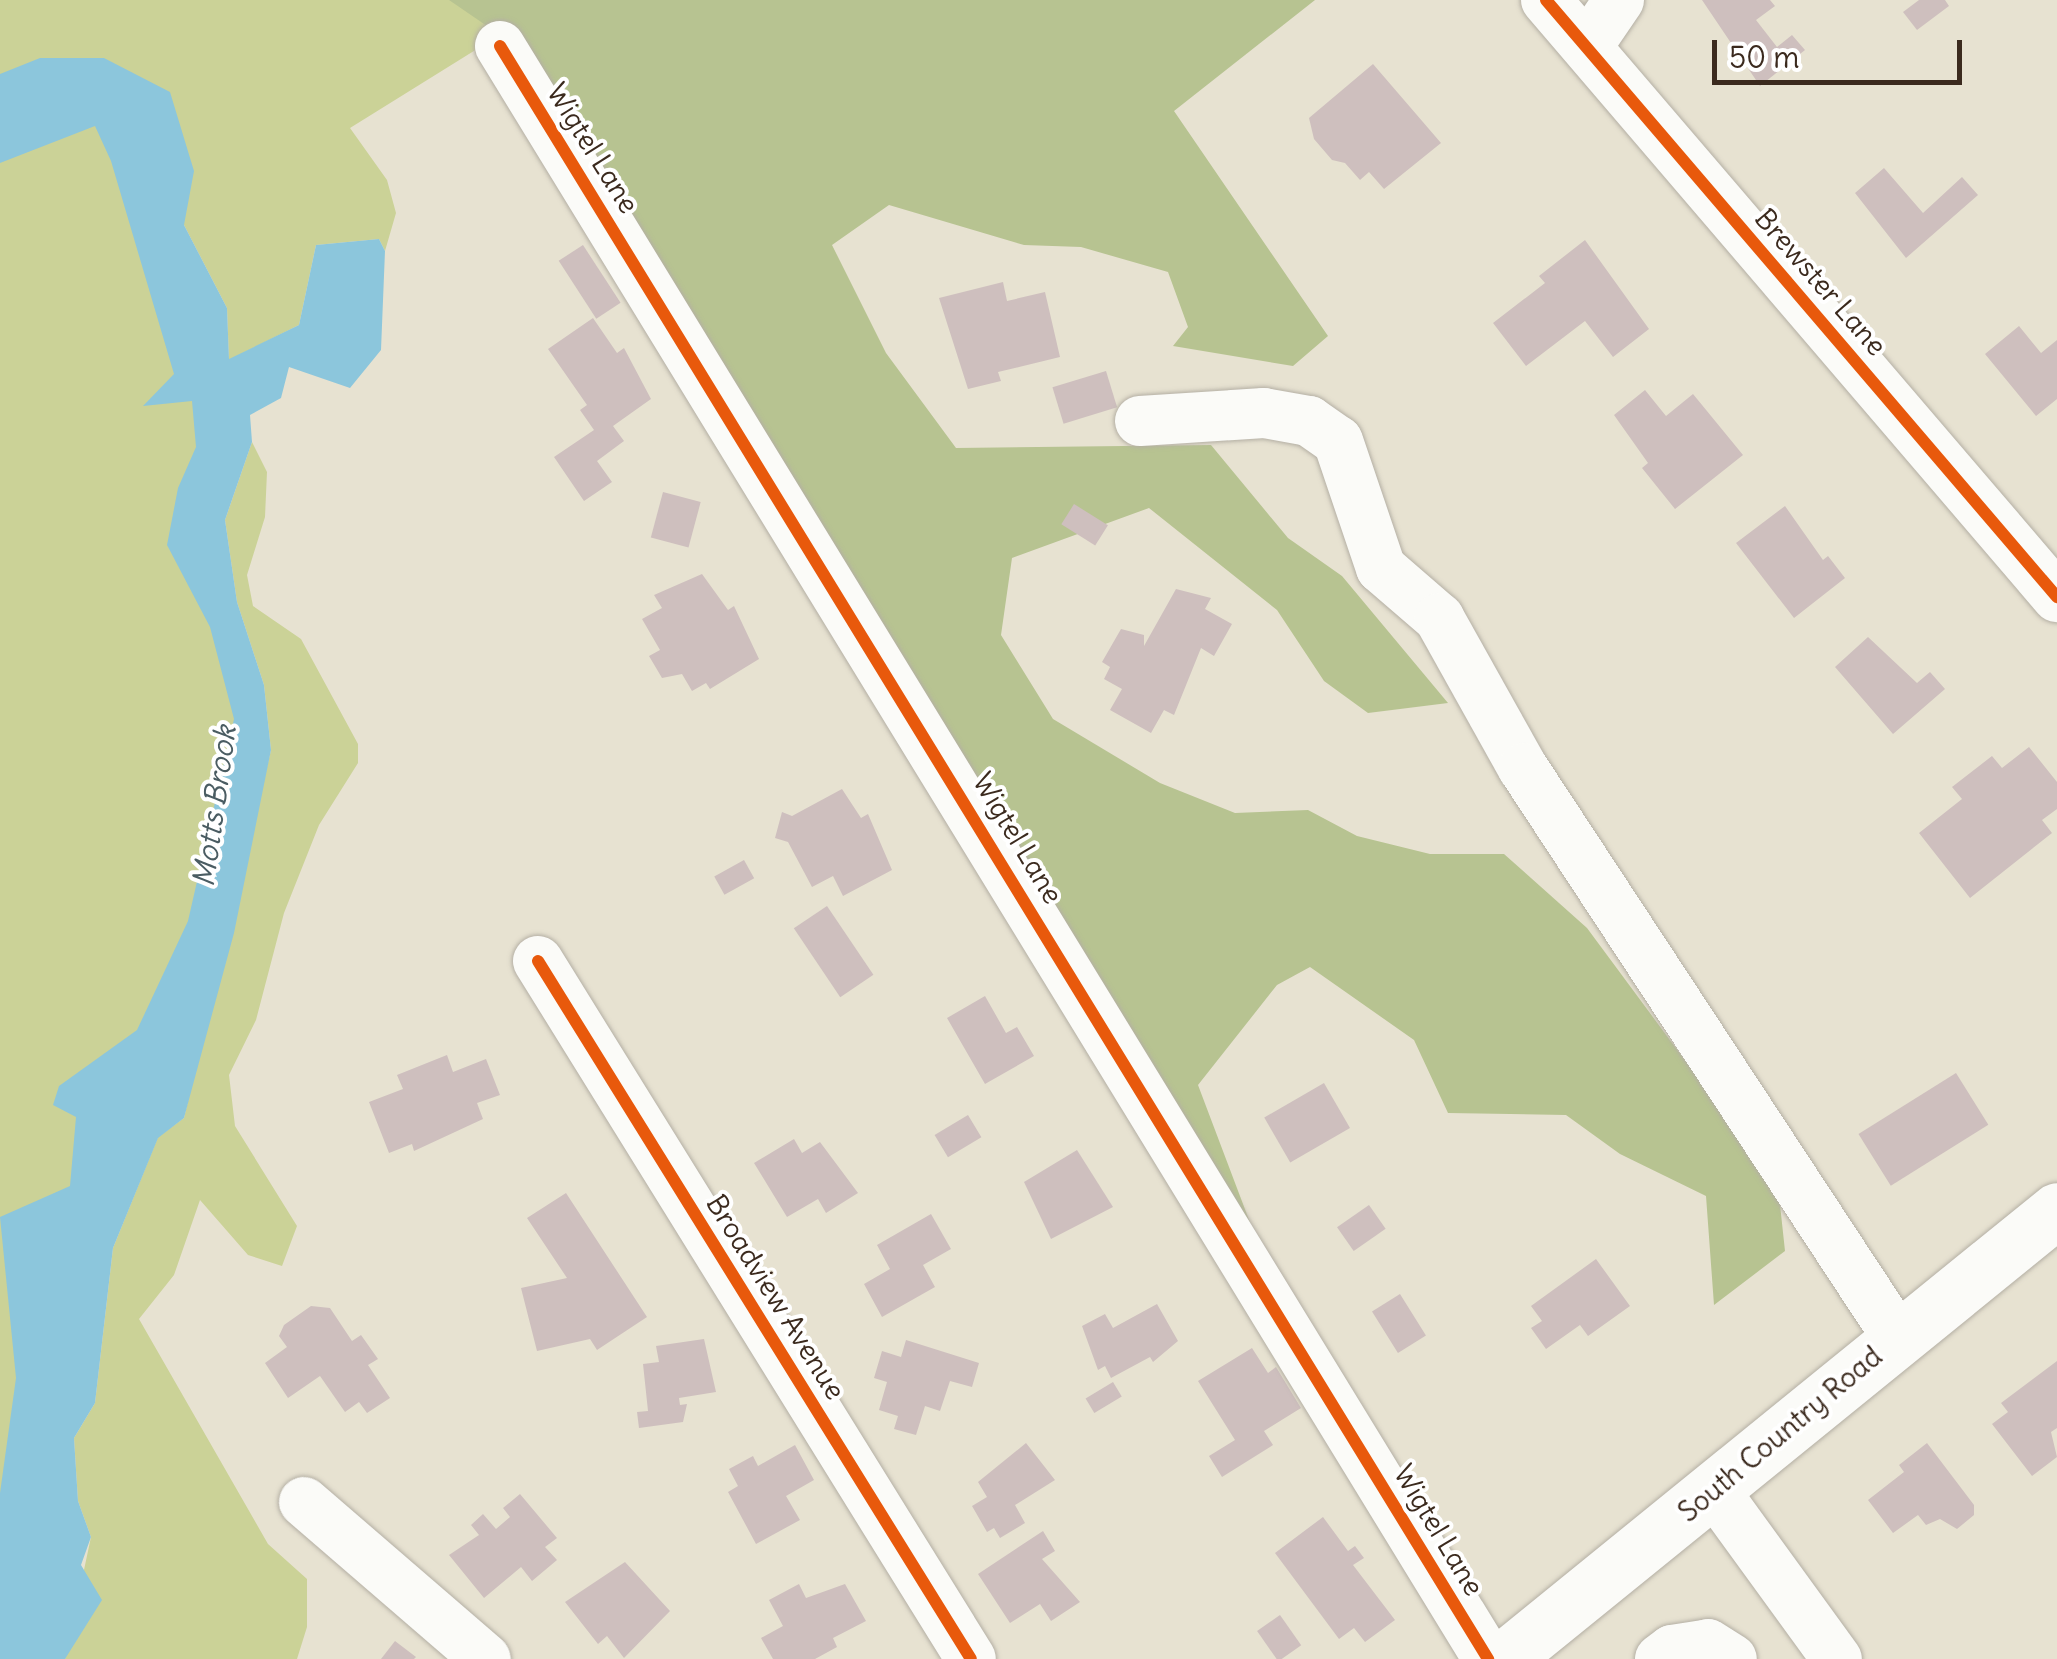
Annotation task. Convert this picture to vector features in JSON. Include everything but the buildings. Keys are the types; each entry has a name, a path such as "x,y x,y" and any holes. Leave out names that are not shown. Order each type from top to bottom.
{"main road":[{"name":"South Country Road","path":"1504,1659 2057,1210"}],"street":[{"name":"Brewster Lane","path":"1546,0 2057,597"},
{"path":"1587,47 1619,0"},
{"name":"Wigtel Lane","path":"500,46 1488,1659"},
{"path":"1140,421 1264,413 1309,420 1338,442 1381,568 1439,618 1523,768 1896,1337"},
{"name":"Broadview Avenue","path":"538,961 971,1659"},
{"path":"1714,1490 1837,1659"},
{"path":"304,1502 486,1659"},
{"path":"1660,1659 1672,1650 1708,1644 1732,1659"}],"green space":[{"path":"0,0 499,0 514,26 350,128 387,180 396,213 385,251 379,239 316,245 299,325 229,360 227,308 184,225 163,223 228,429 195,528 254,700 199,922 35,1417 0,1659"},
{"path":"449,0 1315,0 1174,111 1328,336 1293,366 1173,346 1188,327 1168,272 1081,247 1024,245 889,205 832,245 886,353 956,448 1211,445 1288,538 1342,576 1448,703 1368,713 1324,681 1277,610 1149,508 1012,558 1001,635 1053,719 1160,783 1235,813 1308,810 1357,836 1430,854 1504,854 1587,928 1778,1186 1785,1251 1714,1305 1706,1196 1620,1154 1566,1115 1448,1113 1414,1040 1310,967 1277,985 1198,1085 1260,1249 525,52"},
{"path":"252,442 267,472 265,517 247,575 253,606 301,639 358,744 358,763 319,825 284,913 256,1020 229,1075 235,1126 297,1226 282,1266 248,1255 200,1200 174,1275 139,1319 268,1544 307,1579 307,1627 297,1659 65,1659 91,1537 78,1501 74,1438 95,1403 113,1248 158,1137 184,1118 271,750 264,685 237,602 225,520"}],"water":[{"path":"40,58 104,58 170,92 194,171 184,225 227,308 229,359 299,325 316,245 379,239 385,251 381,350 350,388 289,367 281,398 250,415 252,442 225,520 237,602 264,685 271,750 234,933 184,1118 158,1138 113,1248 95,1403 74,1438 78,1501 91,1537 81,1565 102,1600 65,1659 0,1659 0,1493 16,1378 0,1217 70,1186 76,1117 53,1105 59,1086 137,1030 188,921 234,719 210,627 167,545 178,488 196,447 192,401 143,406 174,374 111,161 95,126 0,163 0,74"}],"cycle path":[{"path":"1546,0 2057,597"},
{"path":"500,46 1488,1659"},
{"path":"538,961 971,1659"}],"water label":[{"name":"Motts Brook","path":"214,806"}]}
